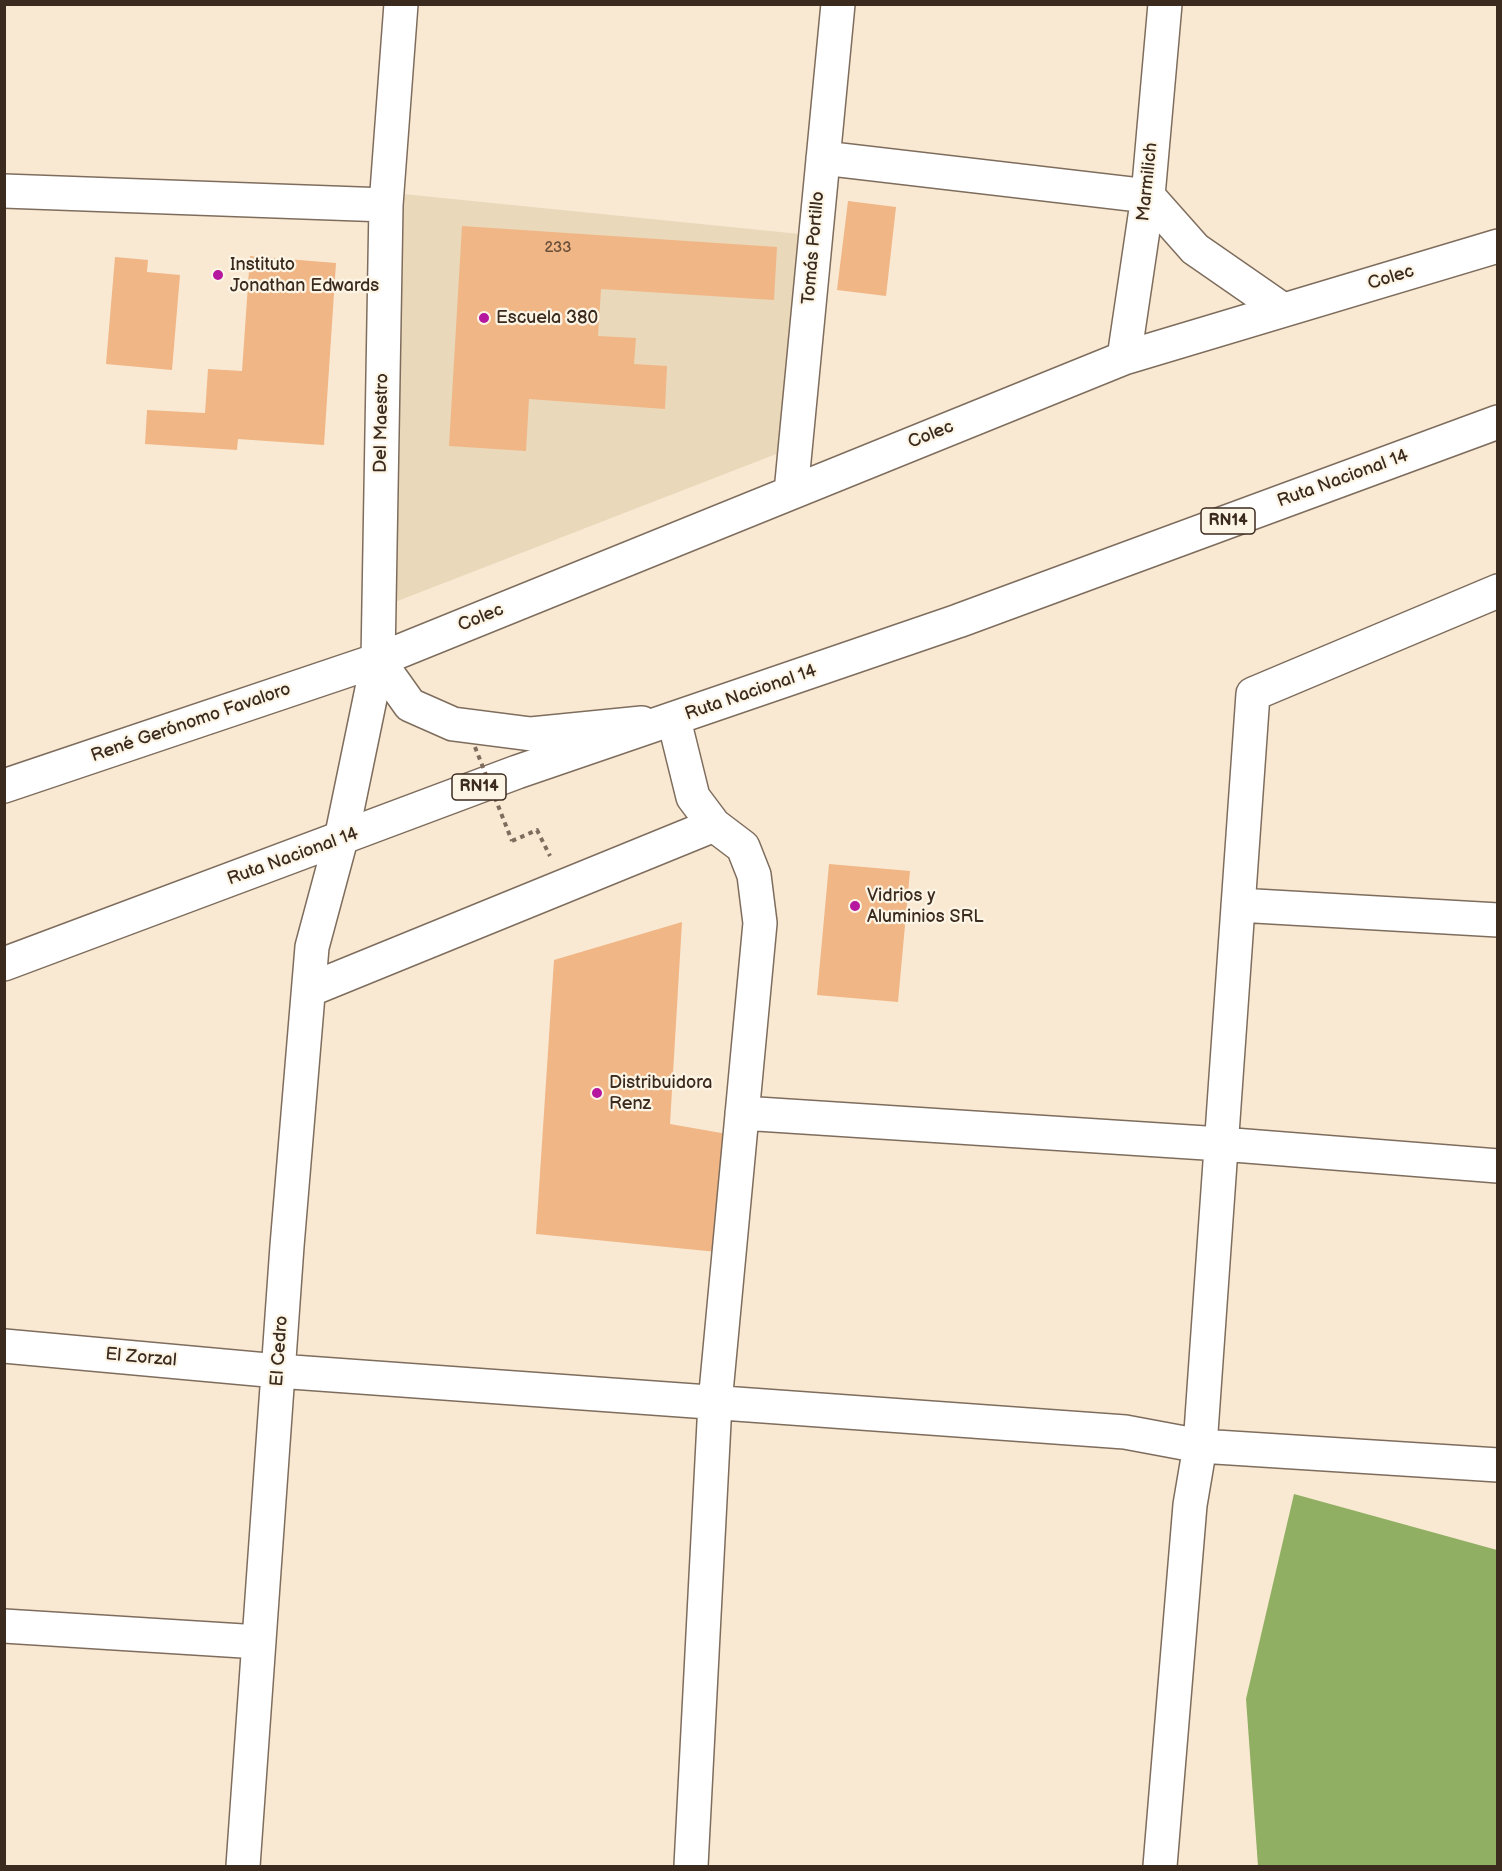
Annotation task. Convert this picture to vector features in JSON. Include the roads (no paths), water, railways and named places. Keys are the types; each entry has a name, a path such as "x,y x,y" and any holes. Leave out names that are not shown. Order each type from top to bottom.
{"main road":[{"name":"Del Maestro","path":"341,839 378,660 386,205 401,4"},
{"name":"Tomás Portillo","path":"791,492 838,4"},
{"name":"Marmilich","path":"1124,358 1148,196 1165,4"},
{"path":"823,158 1148,196 1195,249 1283,310"},
{"path":"4,191 386,205"},
{"name":"Colec","path":"378,660 1124,358 1497,246"},
{"name":"Ruta Nacional 14","path":"4,964 517,772 958,621 1497,422"},
{"path":"1160,1866 1190,1505 1200,1446 1253,694 1497,591"},
{"path":"378,660 410,705 453,724 531,734 671,721 693,797 714,825 743,847 754,874 760,923 715,1403 691,1866"},
{"name":"René Gerónomo Favaloro","path":"4,786 378,660"},
{"path":"309,990 714,825"},
{"name":"El Cedro","path":"243,1866 278,1371 312,947 341,839"},
{"path":"1238,905 1497,920"},
{"path":"742,1113 1221,1144 1497,1166"},
{"name":"El Zorzal","path":"4,1346 278,1371 1125,1432 1200,1446 1497,1465"},
{"path":"4,1626 259,1642"}],"place":[{"name":"Instituto Jonathan Edwards","path":"218,275"},
{"name":"Escuela 380","path":"484,318"},
{"name":"Vidrios y Aluminios SRL","path":"855,906"},
{"name":"Distribuidora Renz","path":"597,1093"}]}
